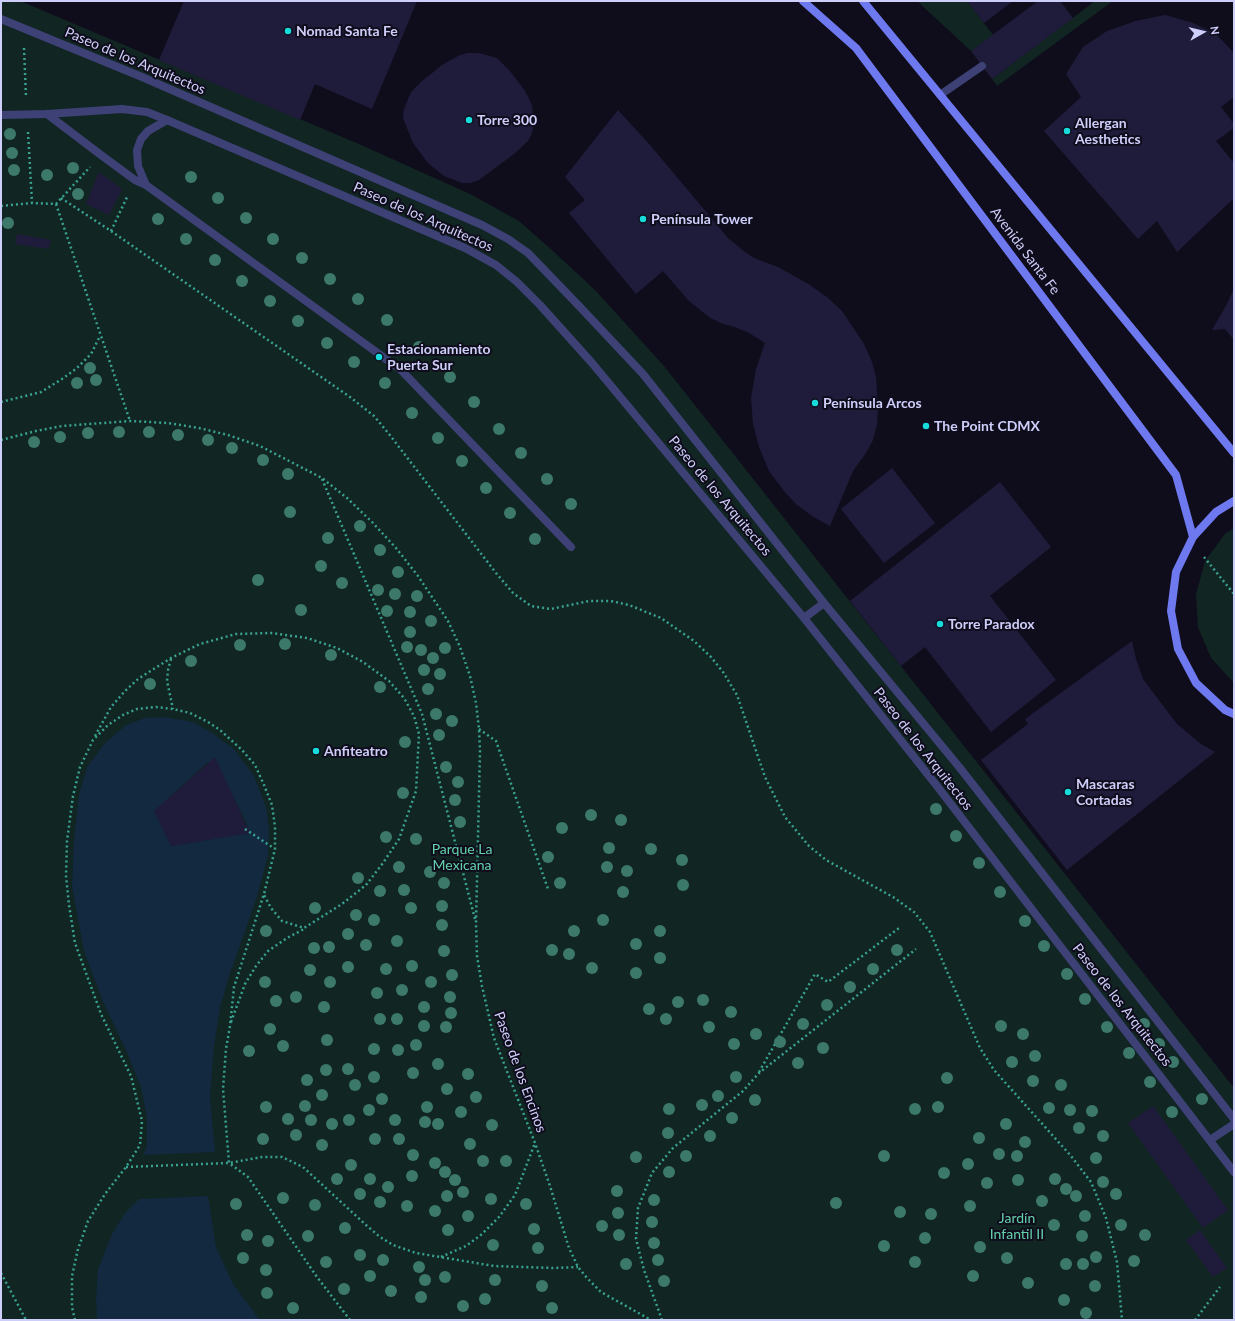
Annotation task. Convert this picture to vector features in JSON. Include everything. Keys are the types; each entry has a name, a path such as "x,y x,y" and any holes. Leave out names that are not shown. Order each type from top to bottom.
{"street":[{"name":"Avenida Santa Fe","path":"803,1 856,48 1176,475 1193,537"},
{"path":"863,1 1234,453"},
{"name":"Paseo de los Arquitectos","path":"1,19 149,80 482,225 508,239 528,253 643,374 824,603 960,768 1234,1119"},
{"path":"940,95 982,66"},
{"name":"Paseo de los Arquitectos","path":"1,115 47,114 122,109 146,112 465,248 496,264 540,305 592,363 804,618 937,786 1234,1172"},
{"path":"47,114 135,180 146,185 401,370 571,546"},
{"path":"146,185 138,166 137,150 141,139 148,131 167,120"},
{"path":"1234,501 1216,512 1193,537 1176,572 1171,611 1178,649 1196,683 1225,710 1234,714"},
{"path":"804,618 824,603"},
{"path":"1210,1140 1234,1124"}],"path":[{"path":"23,41 26,100"},
{"path":"28,128 32,203"},
{"path":"56,204 101,155"},
{"path":"111,231 135,180"},
{"path":"61,198 350,397 374,416 496,573 513,593 531,606 550,609 589,600 611,601 629,605 661,618 694,640 711,657 723,672 737,695 765,778 785,817 809,846 826,860 893,897 914,912 930,932 980,1048 994,1070 1072,1156 1090,1182 1106,1218 1117,1262 1122,1320"},
{"path":"1,206 32,203 56,204"},
{"path":"56,204 130,421"},
{"path":"1,402 41,392 62,379 78,368 91,354 100,336"},
{"name":"Paseo de los Encinos","path":"1,440 62,426 130,421 168,423 199,428 228,435 260,446 322,478 347,498 396,548 430,592 444,615 460,647 470,676 476,703 479,729 476,923 477,956 494,1038 535,1142 569,1248 578,1267 601,1292 651,1320"},
{"path":"322,478 422,714 476,923"},
{"path":"1201,553 1234,594"},
{"path":"75,1320 72,1307 72,1276 78,1249 88,1221 104,1194 126,1167 140,1145 142,1121 131,1076 101,1014 75,943 66,876 67,841 73,796 80,767 111,707 138,679 171,658 200,644 236,634 271,633 307,638 337,648 363,662 389,681 404,698 414,716 419,734 416,791 399,839 366,885 342,904 268,951 256,966 245,984 230,1026"},
{"path":"171,658 167,681 173,709"},
{"path":"93,740 108,725 123,715 137,709 156,707 173,709 190,714 208,722 220,730 242,750 255,766 264,785 272,805 275,827 275,849 264,894 234,987 226,1049 223,1089 229,1163 248,1177 317,1277 350,1320"},
{"path":"479,729 496,741 548,889"},
{"path":"245,829 275,849"},
{"path":"264,894 271,908 282,921 304,928"},
{"path":"759,1073 815,974 828,982 899,928"},
{"path":"662,1320 644,1270 636,1239 638,1208 652,1173 673,1148 743,1091 759,1073 916,949"},
{"path":"441,1257 466,1246 482,1234 499,1217 515,1195 535,1142"},
{"path":"126,1167 229,1163 262,1157 282,1157 303,1167 380,1237 416,1253 494,1266 554,1268 578,1267"},
{"path":"1,1273 26,1320"},
{"path":"1195,1320 1220,1287"}],"green space":[{"name":"Parque La Mexicana","path":"1,1 20,1 359,144 470,194 519,221 596,291 664,366 1234,1088 1234,1320 1,1320"},
{"path":"917,1 967,1 993,35 971,51"},
{"path":"1095,1 1113,1 997,86 992,79"},
{"path":"1234,528 1234,683 1211,658 1198,627 1196,594 1205,561 1225,534"}],"water":[{"path":"164,717 193,722 212,733 234,749 254,776 266,807 269,830 268,854 256,900 229,976 220,1008 214,1046 210,1097 215,1152 143,1155 147,1145 147,1118 141,1087 125,1048 103,1002 84,951 72,886 74,839 79,795 87,767 105,743 126,725 145,718","holes":["208,762 217,763 247,824 241,834 171,846 154,811"]},
{"path":"208,1196 216,1247 233,1284 260,1320 97,1320 96,1298 98,1269 112,1234 125,1213 139,1199"}],"building":[{"name":"Nomad Santa Fe","path":"184,1 417,1 372,109 315,84 300,120 159,60"},
{"path":"967,1 1013,1 984,23"},
{"path":"1038,1 1060,1 1073,18 992,79 971,51"},
{"path":"1165,15 1193,23 1216,34 1234,53 1234,97 1221,107 1234,124 1234,128 1216,141 1234,163 1234,198 1177,252 1157,221 1138,239 1044,131 1081,97 1066,74 1083,47 1107,31 1136,21"},
{"name":"Torre 300","path":"467,53 479,53 497,58 510,71 525,91 532,105 534,123 532,133 528,141 514,154 479,180 471,183 462,183 444,176 428,163 413,143 403,118 404,109 411,92 442,65"},
{"path":"618,110 650,145 728,238 754,258 778,267 810,285 828,298 842,311 864,344 872,362 876,377 878,408 877,424 873,440 853,471 830,526 812,516 796,504 784,491 769,471 759,447 753,424 751,398 756,369 765,343 749,333 723,324 709,317 689,301 663,271 636,294 569,213 585,200 565,177"},
{"path":"99,172 122,189 109,215 86,204"},
{"path":"17,234 51,240 49,249 15,244"},
{"path":"1234,288 1234,340 1225,329 1212,330 1227,304"},
{"path":"892,468 935,523 884,563 841,509"},
{"name":"Torre Paradox","path":"1000,482 1051,547 990,596 1056,680 991,732 925,647 901,666 850,601"},
{"path":"1132,641 1143,679 1177,724 1201,744 1215,752 1067,870 981,760 1028,724 1025,719"},
{"path":"215,757 250,833 171,846 154,811"},
{"path":"1153,1106 1228,1210 1203,1228 1128,1123"},
{"path":"1200,1230 1227,1268 1213,1277 1186,1240"}],"place":[{"name":"Nomad Santa Fe","path":"288,31"},
{"name":"Torre 300","path":"469,120"},
{"name":"Allergan Aesthetics","path":"1067,131"},
{"name":"Península Tower","path":"643,219"},
{"name":"Estacionamiento Puerta Sur","path":"379,357"},
{"name":"Península Arcos","path":"815,403"},
{"name":"The Point CDMX","path":"926,426"},
{"name":"Torre Paradox","path":"940,624"},
{"name":"Anfiteatro","path":"316,751"},
{"name":"Mascaras Cortadas","path":"1068,792"}],"park label":[{"name":"Jardín Infantil II","path":"1017,1226"}]}
